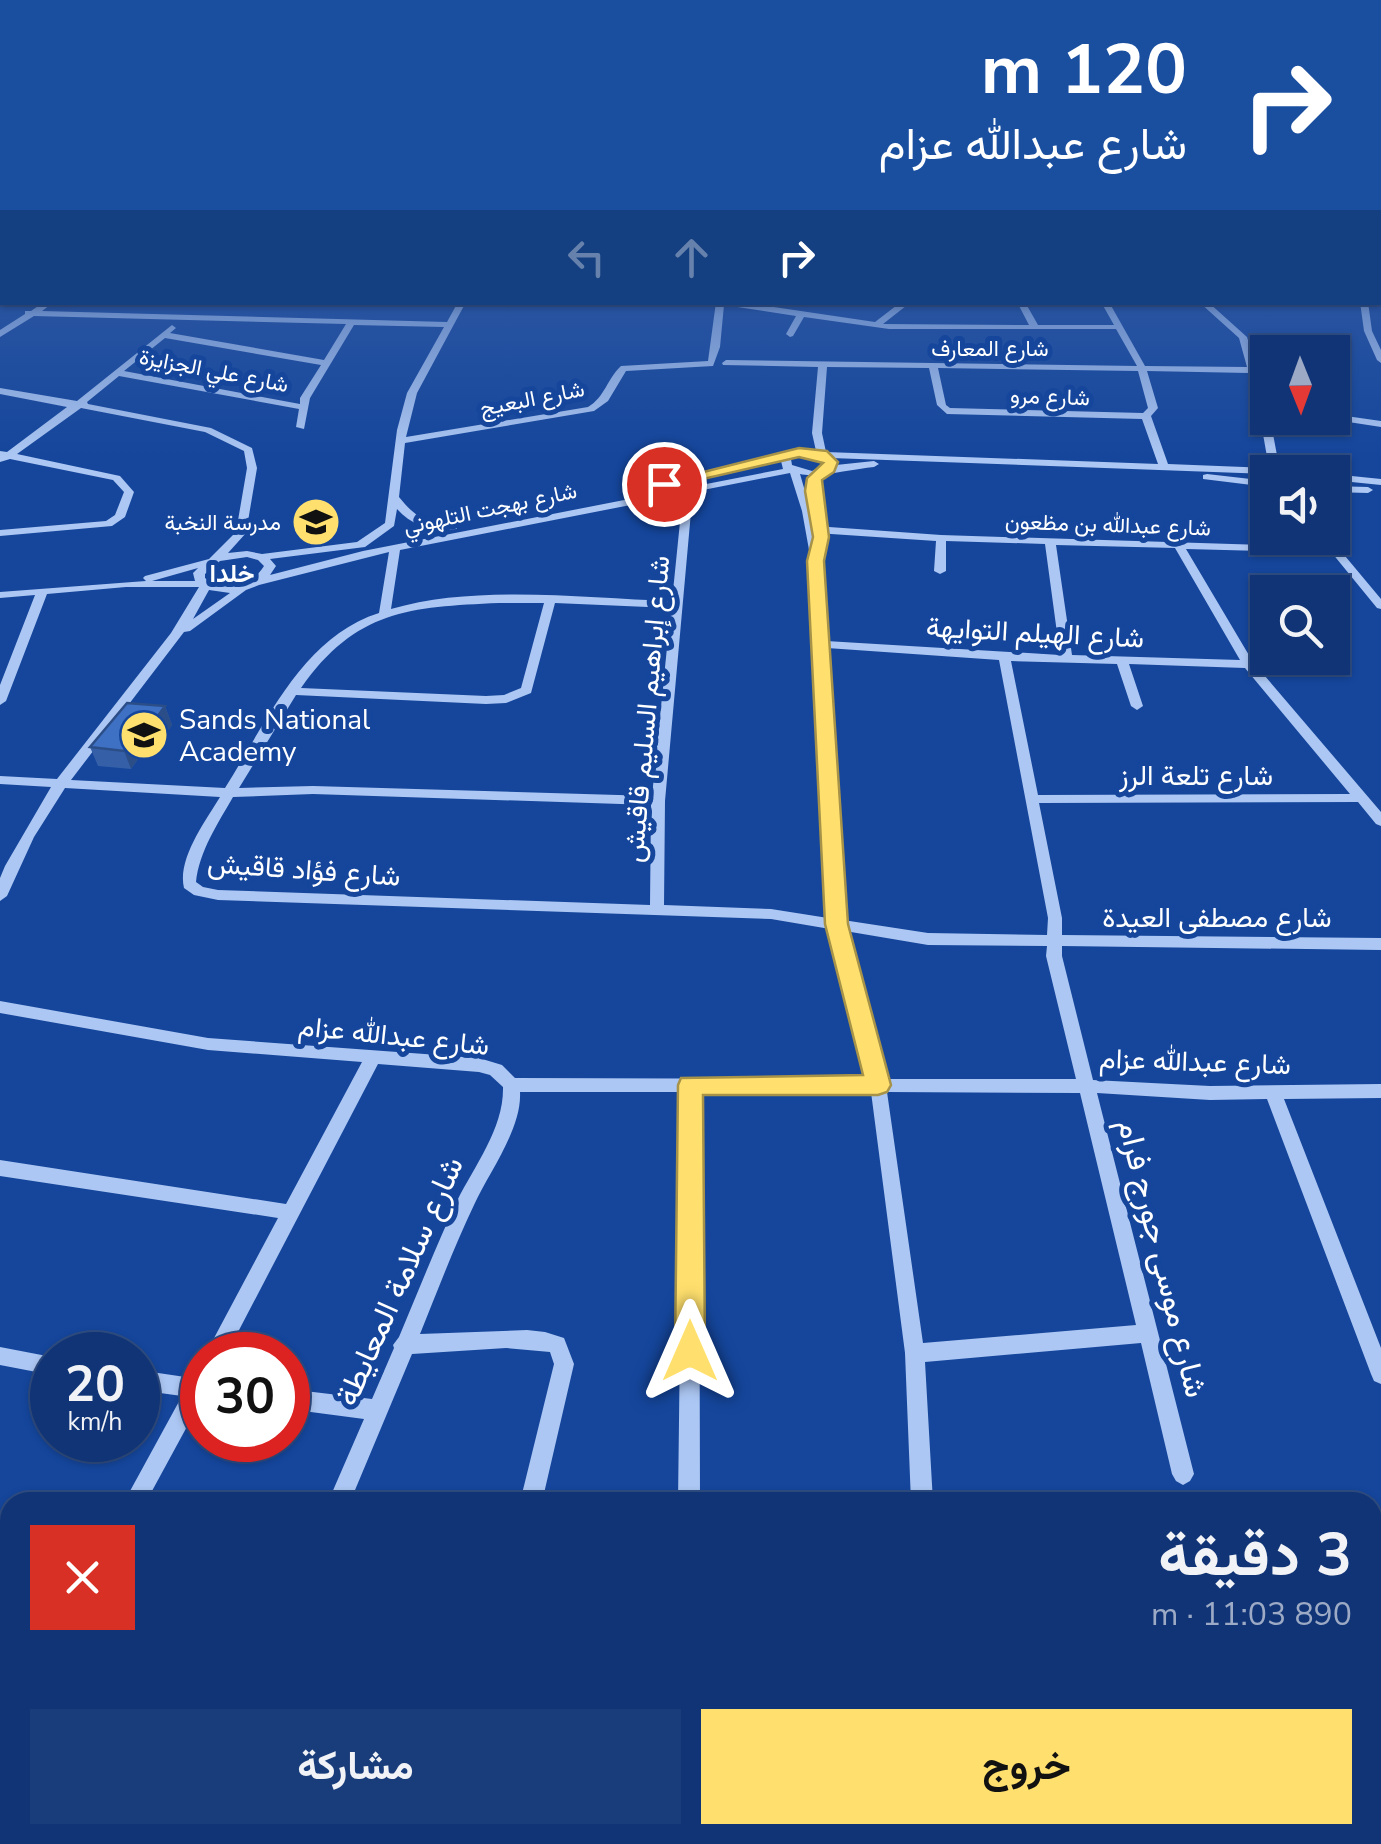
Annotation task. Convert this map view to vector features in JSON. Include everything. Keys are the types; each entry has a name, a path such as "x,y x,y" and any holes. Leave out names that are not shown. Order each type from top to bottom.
{"street":[{"path":"32,313 39,305"},
{"path":"0,331 45,305"},
{"path":"360,545 387,529 396,499 400,441 418,378 461,305"},
{"path":"710,362 716,350 715,321 720,305"},
{"path":"741,305 875,326 1120,327"},
{"path":"787,312 800,305"},
{"path":"875,326 903,305"},
{"path":"1023,305 1036,327"},
{"path":"1107,305 1141,366 1152,408 1146,416 1164,466"},
{"path":"1207,305 1238,330 1250,360"},
{"path":"1364,305 1368,331 1380,356"},
{"path":"32,313 451,325"},
{"path":"790,334 800,316"},
{"path":"3,457 77,405 183,320"},
{"name":"شارع علي الجزايزة","path":"302,427 302,407 351,323"},
{"path":"1368,331 1381,334"},
{"path":"164,334 325,363"},
{"path":"716,350 726,362 823,371 817,433 822,455 830,462 813,491 836,924 878,1085 915,1352 922,1492"},
{"name":"شارع البعيج","path":"400,441 591,409 609,397 616,375 624,368 726,362"},
{"name":"شارع المعارف","path":"823,371 860,365 1250,370"},
{"name":"شارع مرو","path":"933,366 947,412 1146,416"},
{"name":"شارع علي الجزايزة","path":"119,373 302,407"},
{"path":"0,391 208,430 243,444 252,456 241,533 199,574 204,585 182,632 59,783 19,852 0,896"},
{"path":"1350,420 1381,424"},
{"path":"799,452 817,433"},
{"path":"799,452 1164,466 1250,474"},
{"name":"شارع بهجت التلهوني","path":"126,584 214,560 360,545 453,527 799,452"},
{"path":"0,533 108,524 120,517 129,492 116,478 3,457"},
{"path":"786,457 784,464 793,471 815,533"},
{"path":"824,471 908,463 1250,476"},
{"name":"شارع بهجت التلهوني","path":"253,584 394,548 704,484 793,471 824,471"},
{"path":"757,476 801,491"},
{"path":"1350,479 1381,482"},
{"name":"شارع إبراهيم السليم قاقيش","path":"657,910 658,801 686,512 691,496 704,484"},
{"path":"1350,489 1381,490"},
{"path":"646,496 672,501 686,512"},
{"path":"396,499 418,524 453,527"},
{"path":"182,632 269,572 270,566 241,533"},
{"name":"شارع عبدالله بن مظعون","path":"815,533 1250,548"},
{"path":"940,571 941,538"},
{"path":"1050,542 1067,660"},
{"path":"1180,546 1248,664 1381,822"},
{"path":"385,613 394,548"},
{"path":"1337,555 1381,606"},
{"path":"0,595 126,584 204,585 224,590 253,584"},
{"path":"0,702 42,592"},
{"name":"شارع فؤاد قاقيش","path":"677,605 461,600 385,613 340,635 294,691 229,793 188,877 192,887 206,893 772,914 910,937 1052,941"},
{"path":"294,691 486,700 517,696 532,682 550,602"},
{"name":"شارع الهيلم التوايهة","path":"821,644 1067,660 1248,664"},
{"name":"شارع موسى جورج فرام","path":"1004,657 1055,918 1052,941 1183,1474"},
{"path":"1122,662 1137,706"},
{"path":"0,780 229,793 332,791 658,801"},
{"name":"شارع تلعة الرز","path":"1031,799 1361,798"},
{"name":"شارع مصطفى العيدة","path":"1052,941 1381,944"},
{"name":"شارع عبدالله عزام","path":"0,1007 164,1038 479,1066 496,1070 511,1085 1086,1086 1210,1093 1381,1091"},
{"path":"227,1332 372,1059"},
{"name":"شارع سلامة المعايطة","path":"343,1492 464,1206 504,1128 512,1107 511,1085"},
{"path":"689,1492 690,1085"},
{"path":"1273,1092 1381,1374"},
{"path":"0,1168 288,1212"},
{"path":"915,1352 1148,1333"},
{"path":"404,1345 508,1340 550,1341 558,1345 564,1364 533,1492"},
{"path":"0,1356 30,1362"},
{"path":"310,1402 376,1410"},
{"path":"141,1492 180,1422"}],"building":[{"path":"127,703 165,706 145,734 136,734 124,751 90,747"}],"place":[{"name":"مدرسة النخبة","path":"316,522"},
{"name":"Sands National Academy","path":"144,735"}],"district":[{"name":"خلدا","path":"232,573"}],"route":[{"path":"664,484 799,452 822,454 830,462 828,469 815,478 813,491 821,537 816,561 836,924 878,1085 690,1085 690,1351"}]}
